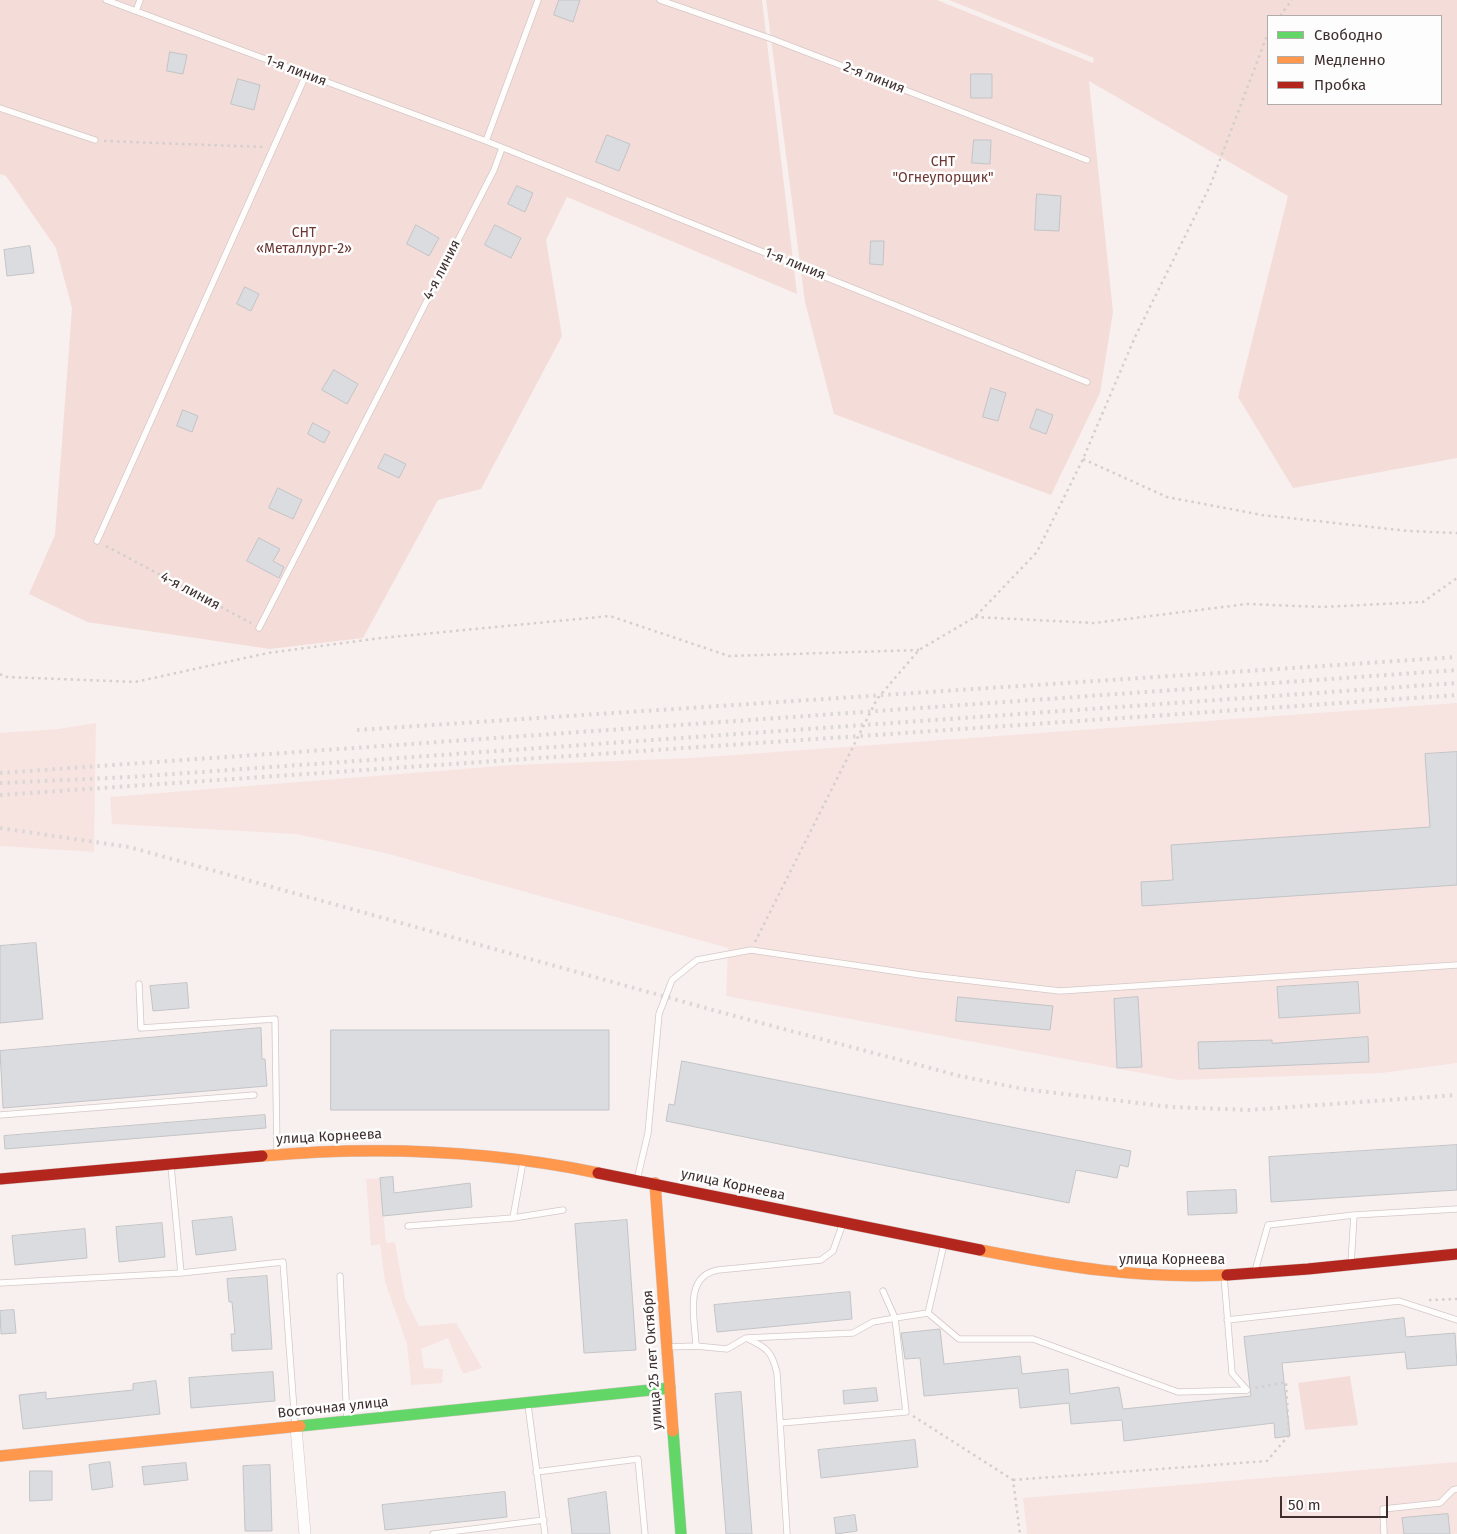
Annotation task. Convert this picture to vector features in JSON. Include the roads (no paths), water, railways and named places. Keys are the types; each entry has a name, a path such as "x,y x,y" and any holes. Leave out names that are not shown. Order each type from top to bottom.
{"street":[{"name":"улица Корнеева","path":"0,1179 277,1154 395,1149 523,1160 655,1183 843,1223 1102,1274 1156,1277 1224,1276 1457,1254"},
{"name":"улица 25 лет Октября","path":"655,1183 681,1534"},
{"name":"Восточная улица","path":"0,1456 528,1404 670,1388"},
{"path":"296,1427 305,1534"}],"lane":[{"name":"1-я линия","path":"106,0 486,141 1087,382"},
{"path":"136,11 140,0"},
{"path":"486,141 538,0"},
{"name":"2-я линия","path":"660,0 781,42 1087,160"},
{"path":"97,541 306,75"},
{"path":"0,108 95,140"},
{"name":"4-я линия","path":"259,628 494,170 502,148"},
{"path":"637,1180 648,1133 659,1014 672,980 697,960 751,950 921,975 1060,991 1457,965"},
{"path":"138,984 141,1028 275,1018 277,1154"},
{"path":"0,1115 254,1095"},
{"path":"514,1218 523,1160"},
{"path":"171,1163 181,1273"},
{"path":"1254,1273 1268,1225 1354,1215 1457,1209"},
{"path":"408,1226 514,1218 563,1210"},
{"path":"1351,1264 1354,1215"},
{"path":"696,1346 694,1289 700,1278 710,1271 821,1260 833,1251 843,1223"},
{"path":"928,1312 944,1243"},
{"path":"0,1283 181,1273 282,1262 296,1427"},
{"path":"340,1276 348,1422"},
{"path":"928,1312 959,1339 1033,1339 1178,1392 1247,1390 1232,1372 1224,1276"},
{"path":"781,1423 906,1412 895,1318 883,1291"},
{"path":"1227,1320 1399,1301 1457,1320"},
{"path":"667,1348 696,1346 727,1349 746,1338 853,1333 872,1322 928,1312"},
{"path":"746,1338 764,1346 774,1358 781,1423 787,1534"},
{"path":"528,1404 545,1534"},
{"path":"536,1472 638,1459 645,1534"},
{"path":"1384,1534 1383,1509 1440,1503 1453,1490 1457,1489"},
{"path":"433,1534 544,1520"}],"railway":[{"path":"357,730 1457,657"},
{"path":"0,773 1457,670"},
{"path":"0,783 130,777 1457,683"},
{"path":"0,795 1457,695"},
{"path":"0,828 129,847 720,1012 960,1076 1023,1089 1171,1107 1249,1110 1457,1095"}],"park label":[{"name":"СНТ \"Огнеупорщик\"","path":"943,170"},
{"name":"СНТ «Металлург-2»","path":"304,242"}]}
